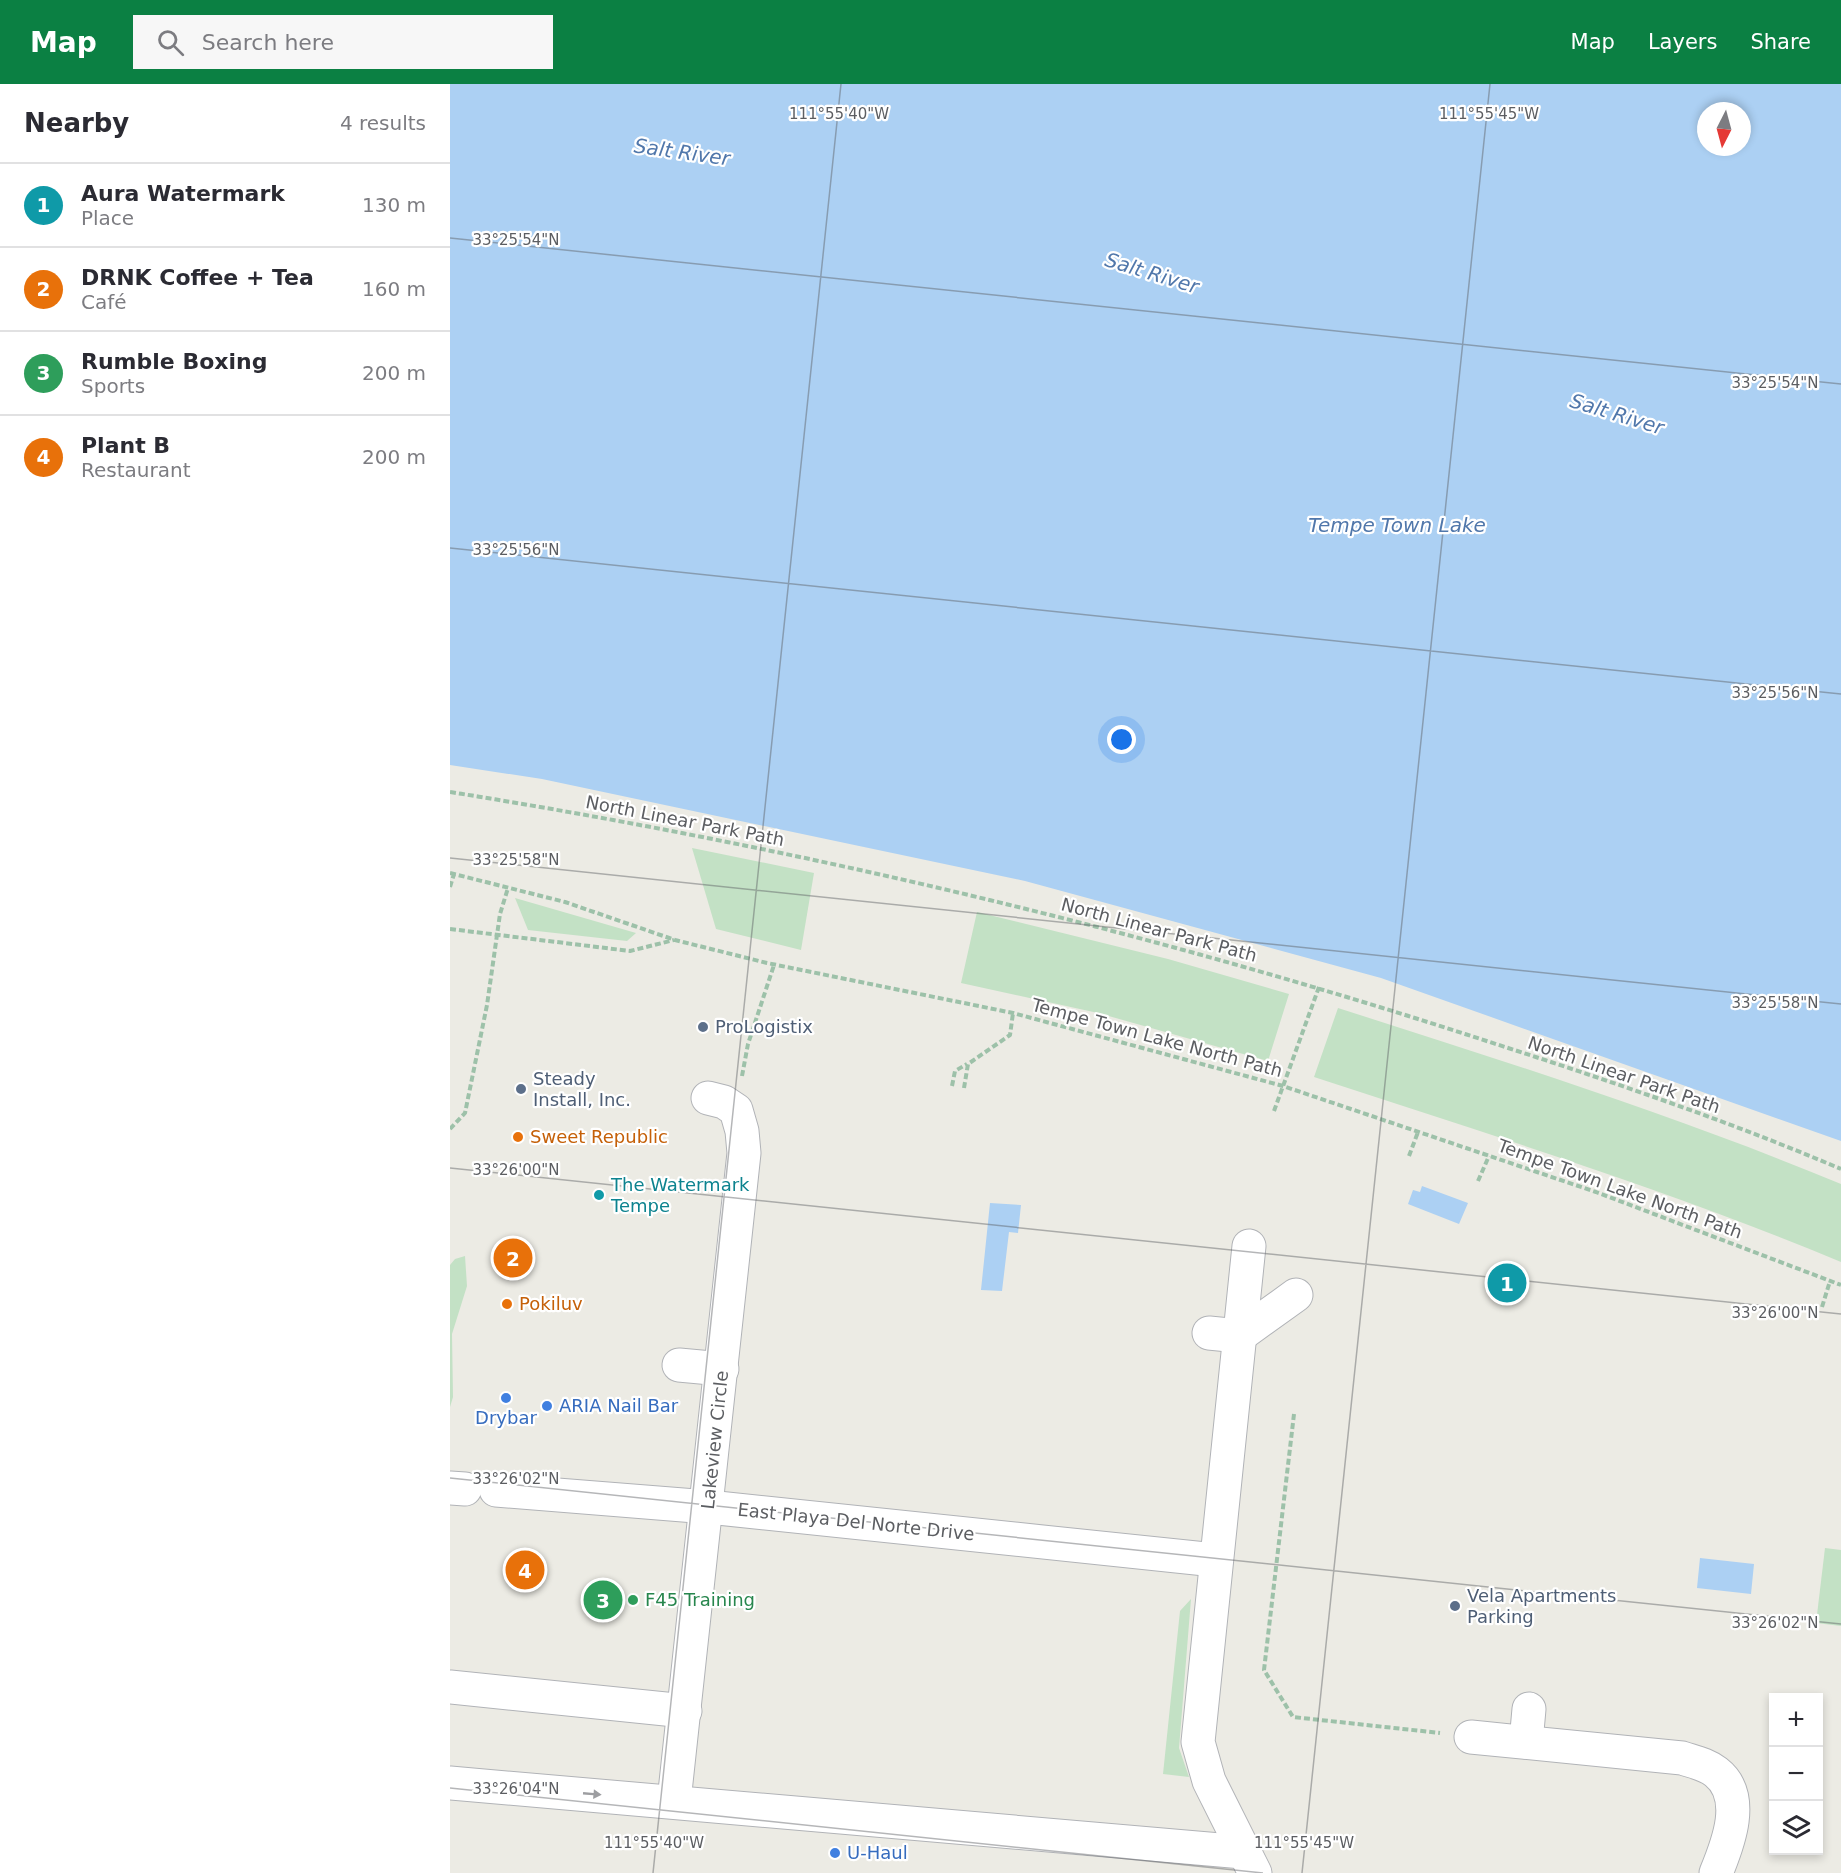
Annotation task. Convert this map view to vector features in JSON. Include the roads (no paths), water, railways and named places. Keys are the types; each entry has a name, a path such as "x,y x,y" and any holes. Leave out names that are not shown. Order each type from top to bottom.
{"street":[{"name":"Lakeview Circle","path":"674,1801 708,1507 744,1153 742,1131 722,1104"},
{"path":"1249,1246 1224,1335 1215,1560 1198,1742 1209,1780 1249,1862"},
{"path":"1224,1335 1296,1295"},
{"path":"679,1365 722,1369"},
{"name":"East Playa Del Norte Drive","path":"470,1489 708,1507 1215,1560"},
{"path":"450,1687 685,1711"},
{"path":"1526,1742 1529,1709"},
{"path":"1471,1737 1682,1758 1706,1765 1718,1773 1726,1783 1732,1800 1733,1818 1716,1873"},
{"path":"450,1783 674,1801 1249,1862"}],"water":[{"name":"Tempe Town Lake","path":"450,84 1841,84 1841,1141 1381,978 1025,881 542,779 450,765"},
{"path":"1422,1186 1468,1203 1459,1224 1408,1204 1413,1190 1420,1192"},
{"path":"990,1203 1021,1205 1018,1233 1009,1232 1002,1291 981,1290"},
{"path":"1700,1558 1754,1564 1751,1594 1697,1588"}],"place":[{"name":"ProLogistix","path":"703,1027"},
{"name":"Steady Install, Inc.","path":"521,1089"},
{"name":"Sweet Republic","path":"518,1137"},
{"name":"The Watermark Tempe","path":"599,1195"},
{"name":"DRNK Coffee + Tea","path":"513,1258"},
{"name":"Aura Watermark","path":"1507,1283"},
{"name":"Pokiluv","path":"507,1304"},
{"name":"Drybar","path":"506,1398"},
{"name":"ARIA Nail Bar","path":"547,1406"},
{"name":"Plant B","path":"525,1570"},
{"name":"Rumble Boxing","path":"603,1600"},
{"name":"F45 Training","path":"633,1600"},
{"name":"Vela Apartments Parking","path":"1455,1606"},
{"name":"U-Haul","path":"835,1853"}],"water label":[{"name":"Salt River","path":"682,152"},
{"name":"Salt River","path":"1152,273"},
{"name":"Salt River","path":"1617,414"}]}
